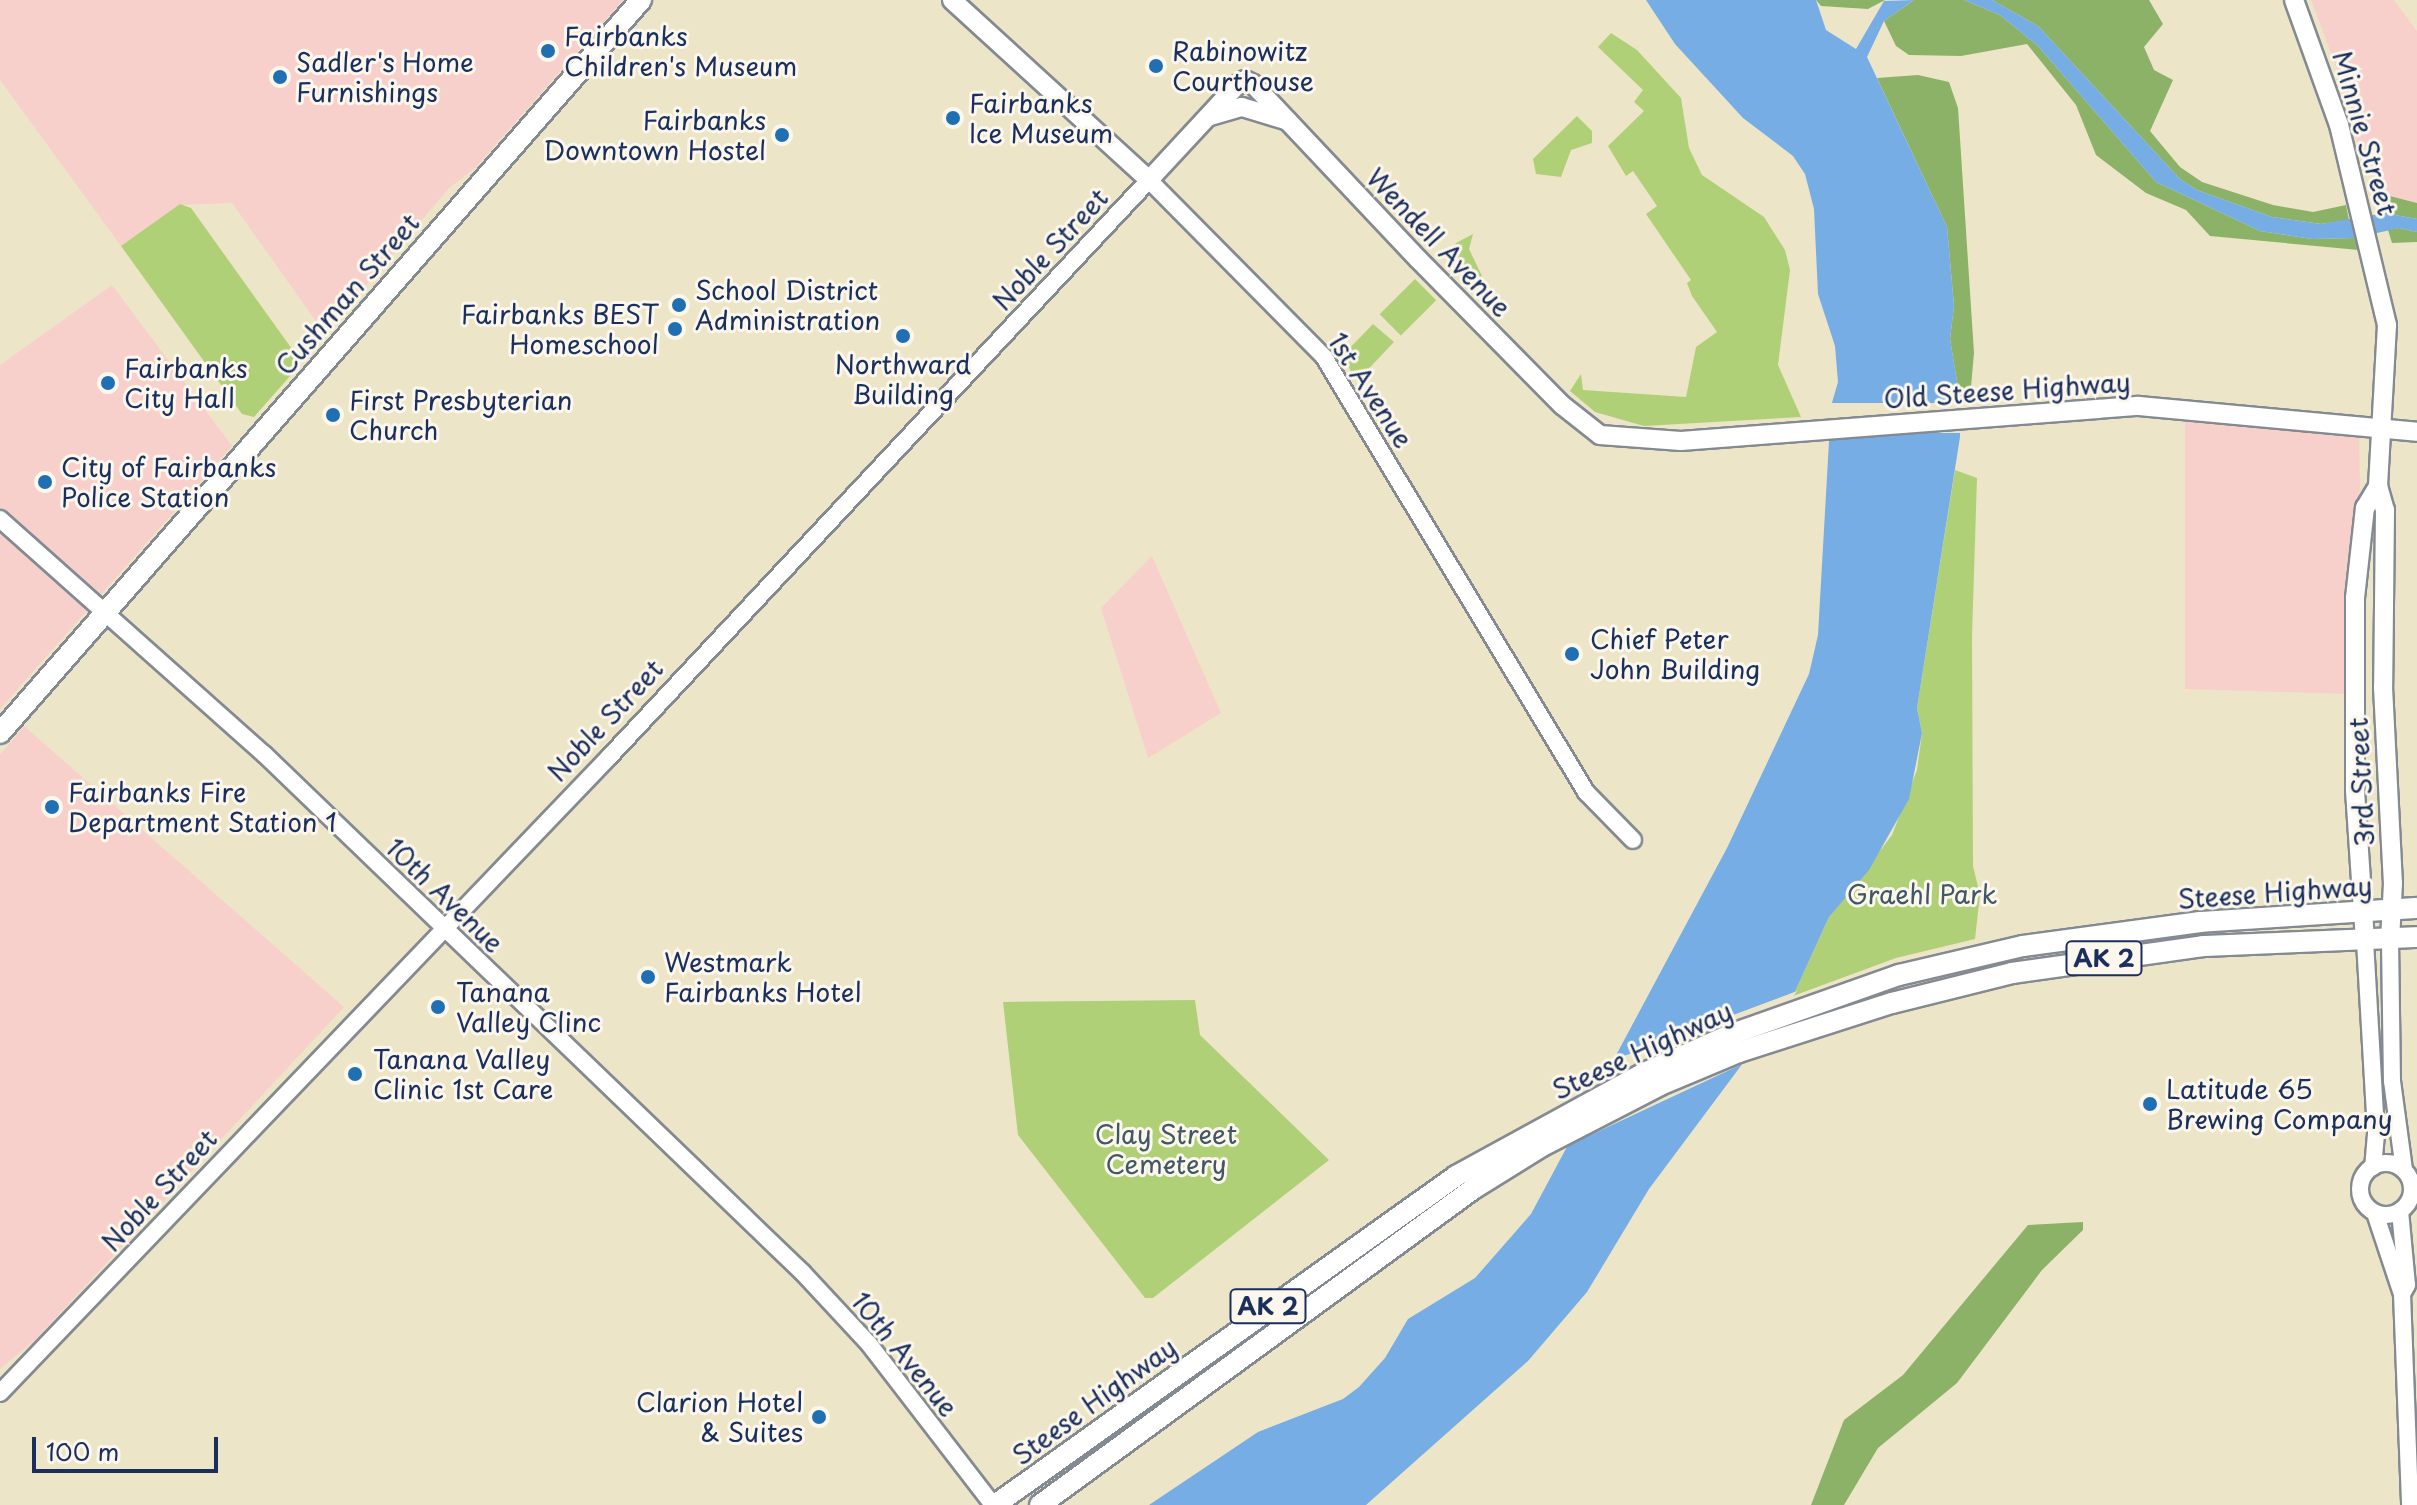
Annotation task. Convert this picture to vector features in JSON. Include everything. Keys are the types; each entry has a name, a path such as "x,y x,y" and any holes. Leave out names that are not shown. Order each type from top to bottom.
{"main road":[{"name":"Cushman Street","path":"0,733 641,0"},
{"name":"1st Avenue","path":"952,0 1149,180"},
{"name":"Minnie Street","path":"2294,0 2328,85 2374,261 2387,325 2385,426"},
{"name":"Noble Street","path":"1149,180 1245,80"},
{"name":"Wendell Avenue","path":"1245,80 1562,405 1600,435"},
{"path":"1210,116 1242,107 1288,121"},
{"name":"Old Steese Highway","path":"1600,435 1652,442 1763,431 2139,406 2385,426 2417,432"},
{"name":"3rd Street","path":"2385,426 2378,486 2385,510 2383,687 2392,910 2390,940"},
{"name":"3rd Street","path":"2365,941 2355,790 2355,598 2365,508 2378,486"},
{"name":"Steese Highway","path":"994,1505 1373,1230 1550,1121 1732,1034 1843,994 2023,946 2200,922 2417,908"},
{"name":"Steese Highway","path":"1040,1505 1420,1225 1542,1146 1660,1085 1825,1022 2012,973 2150,951 2417,937"}],"street":[{"name":"1st Avenue","path":"1149,180 1324,357 1586,792 1633,840"},
{"name":"Noble Street","path":"0,1393 1069,271 1149,180"},
{"name":"10th Avenue","path":"0,519 264,754 835,1305 994,1505"},
{"name":"3rd Street","path":"2390,940 2392,1081 2404,1170"},
{"name":"3rd Street","path":"2365,941 2376,1134 2373,1167"},
{"path":"2402,1294 2407,1285 2400,1211 2412,1192 2404,1170 2386,1163 2373,1167 2360,1188 2363,1202 2375,1213 2402,1294 2410,1505"},
{"path":"2375,1213 2400,1211"}],"shaded area":[{"path":"0,0 623,0 475,168 449,188 325,334 232,203 179,205 121,246 0,80"},
{"path":"2311,0 2394,0 2417,31 2417,203 2382,194 2373,163 2362,161 2337,69"},
{"path":"112,285 232,446 0,709 0,365"},
{"path":"2185,410 2359,424 2360,487 2349,593 2347,694 2185,689"},
{"path":"1152,556 1221,713 1148,758 1101,608"},
{"path":"24,726 344,1007 35,1340 0,1369 0,755"}],"green space":[{"path":"1816,0 1885,0 1868,9 1821,6"},
{"path":"1914,0 1964,0 2000,15 2038,46 2156,182 2260,231 2312,239 2355,238 2359,250 2210,236 2186,210 2146,193 2096,155 2076,105 2027,44 1961,56 1909,55 1896,46 1884,21"},
{"path":"1992,0 2149,0 2163,24 2144,47 2154,70 2173,80 2150,131 2180,167 2202,182 2273,205 2313,212 2346,205 2349,220 2321,224 2272,217 2197,190 2180,179 2038,26"},
{"path":"1611,33 1637,50 1681,98 1689,148 1702,175 1764,217 1785,250 1790,270 1778,365 1801,417 1644,426 1595,412 1570,391 1581,374 1583,390 1686,397 1696,347 1717,332 1692,296 1687,283 1691,280 1646,214 1657,206 1633,171 1626,176 1608,146 1644,111 1634,102 1643,90 1598,47"},
{"path":"1918,75 1949,82 1958,108 1974,353 1970,398 1960,400 1950,339 1954,306 1947,227 1877,78"},
{"path":"1577,116 1592,131 1592,143 1571,150 1561,177 1536,174 1533,159"},
{"path":"2382,194 2417,203 2417,219 2384,213"},
{"path":"180,204 191,208 297,356 298,367 254,417 242,414 121,246"},
{"path":"2399,228 2417,232 2417,242 2392,243 2388,230"},
{"path":"1473,234 1469,249 1482,276 1478,283 1473,281 1478,273 1467,266 1456,273 1448,260 1456,243"},
{"path":"1415,279 1436,300 1401,336 1380,314"},
{"path":"1373,324 1394,342 1357,381 1342,356"},
{"name":"Graehl Park","path":"1955,470 1977,478 1972,637 1973,866 1980,895 1975,939 1896,958 1793,996 1829,917 1892,835 1917,770 1922,733 1917,708"},
{"name":"Clay Street Cemetery","path":"1195,1000 1200,1035 1329,1160 1153,1298 1145,1298 1018,1135 1003,1002"},
{"path":"2083,1222 2083,1230 2042,1270 1957,1383 1878,1448 1844,1505 1811,1505 1844,1420 1903,1375 2028,1225"}],"water":[{"path":"1646,0 1816,0 1826,30 1856,49 1884,1 1914,0 1884,21 1867,57 1947,227 1954,306 1950,339 1960,400 1960,437 1917,708 1922,733 1909,799 1869,870 1829,917 1793,996 1649,1189 1587,1292 1528,1361 1366,1505 1149,1505 1258,1432 1343,1399 1359,1387 1385,1358 1408,1319 1475,1278 1531,1214 1727,848 1809,674 1818,635 1831,406 1838,382 1835,346 1818,294 1814,209 1805,174 1793,156 1743,118 1675,44"},
{"path":"1964,0 1992,0 2038,26 2180,179 2197,190 2272,217 2321,224 2384,213 2417,219 2417,232 2399,228 2355,238 2312,239 2260,231 2156,182 2038,46 2000,15"}],"pier":[{"path":"1827,403 1964,403 1964,433 1827,433"},
{"path":"1797,991 1753,1059 1565,1147 1608,1062"}],"place":[{"name":"Fairbanks Children's Museum","path":"548,51"},
{"name":"Rabinowitz Courthouse","path":"1156,66"},
{"name":"Sadler's Home Furnishings","path":"280,77"},
{"name":"Fairbanks Ice Museum","path":"953,118"},
{"name":"Fairbanks Downtown Hostel","path":"782,135"},
{"name":"School District Administration","path":"679,305"},
{"name":"Fairbanks BEST Homeschool","path":"675,329"},
{"name":"Northward Building","path":"903,336"},
{"name":"Fairbanks City Hall","path":"108,383"},
{"name":"First Presbyterian Church","path":"333,415"},
{"name":"City of Fairbanks Police Station","path":"45,482"},
{"name":"Chief Peter John Building","path":"1572,654"},
{"name":"Fairbanks Fire Department Station 1","path":"52,807"},
{"name":"Westmark Fairbanks Hotel","path":"648,977"},
{"name":"Tanana Valley Clinc","path":"438,1007"},
{"name":"Tanana Valley Clinic 1st Care","path":"355,1074"},
{"name":"Latitude 65 Brewing Company","path":"2150,1104"},
{"name":"Clarion Hotel & Suites","path":"819,1417"}]}
